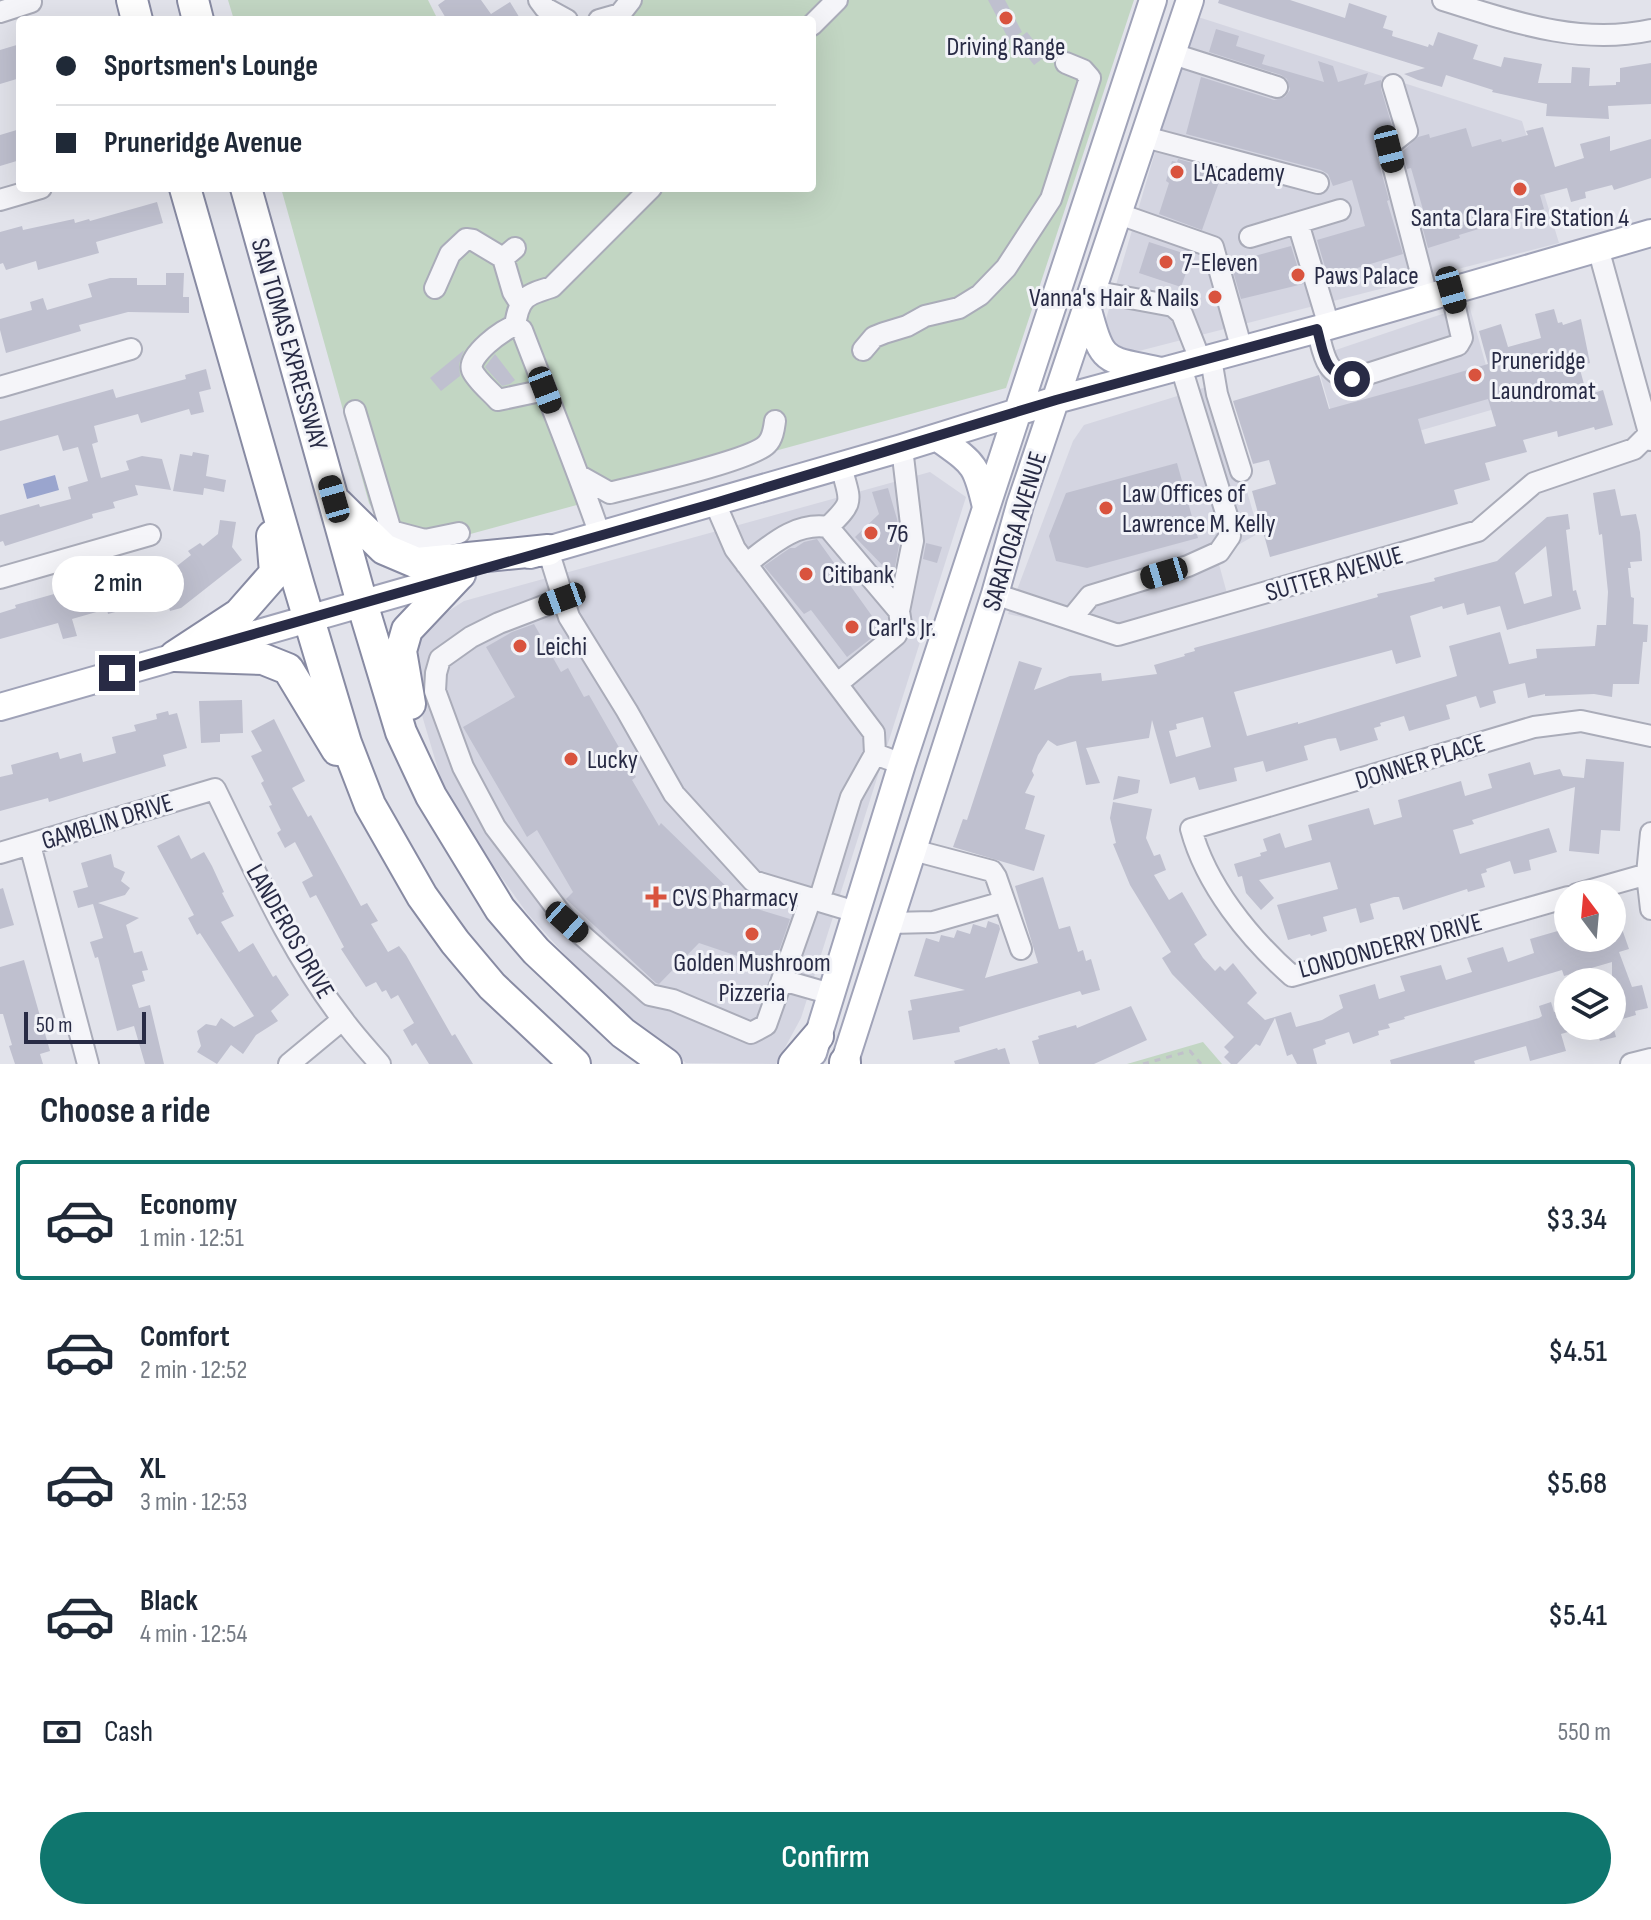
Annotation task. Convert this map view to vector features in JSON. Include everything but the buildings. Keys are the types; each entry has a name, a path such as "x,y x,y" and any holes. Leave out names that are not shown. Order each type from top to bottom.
{"highway":[{"path":"186,192 346,743 370,805"},
{"name":"SAN TOMAS EXPRESSWAY","path":"247,192 401,732 431,796 500,909 536,951 623,1033 666,1064"},
{"path":"175,656 239,614 275,573 267,474"},
{"path":"334,499 384,549 417,563 548,550"},
{"path":"431,796 405,684 401,651 407,630 458,576"},
{"path":"175,656 263,659 288,669 422,896 455,942 492,986 575,1064"},
{"path":"794,1064 814,1050"}],"main road":[{"name":"SARATOGA AVENUE","path":"814,1050 902,764 1153,0"},
{"name":"SARATOGA AVENUE","path":"845,1063 995,594 1020,505 1190,0"},
{"path":"0,707 715,503 1056,400 1651,233"},
{"path":"1089,299 1097,346 1110,360 1189,365"},
{"path":"938,438 968,459 978,474 986,509"}],"street":[{"path":"539,0 545,8 560,16"},
{"path":"613,16 620,14 631,0"},
{"path":"816,21 837,0"},
{"path":"1443,0 1532,28 1570,34 1623,34 1651,30"},
{"path":"0,12 31,2"},
{"path":"1173,54 1277,87"},
{"path":"863,350 874,337 968,302 997,279 1015,257 1051,199 1090,78 1083,70 1066,63"},
{"path":"1298,223 1323,327 1329,368 1339,377 1352,379 1458,345 1462,338 1439,293 1388,146 1407,131 1393,85"},
{"path":"1145,137 1318,183"},
{"path":"1258,188 1275,172"},
{"path":"0,200 27,192"},
{"path":"515,326 520,303 532,293 552,287 647,192"},
{"path":"1250,237 1340,210"},
{"path":"1119,214 1213,247 1242,350"},
{"path":"435,288 450,254 466,239 473,240 509,253 513,292 520,303"},
{"path":"1598,248 1650,434"},
{"path":"1072,618 1090,596 1188,566 1219,552 1230,536 1189,365 1182,314 1173,306 1089,299"},
{"path":"545,390 498,400 472,371 471,363 507,327 515,326 522,330 578,475 600,535"},
{"path":"0,387 131,349"},
{"path":"1189,365 1217,394 1241,471"},
{"path":"355,411 391,531 425,540 459,533"},
{"path":"578,475 610,493 707,467 754,453 768,444 775,421"},
{"name":"SUTTER AVENUE","path":"995,594 1118,635 1478,531 1534,483 1634,449 1650,434"},
{"path":"837,684 896,635 901,624 899,611 913,541 902,448"},
{"path":"828,527 847,509 850,500 841,466"},
{"path":"562,599 499,623 471,637 440,659 435,691 463,767 489,817 567,922 650,995 673,1000 751,1033 766,1025 851,797 875,754 874,733 735,549 715,503"},
{"path":"746,564 792,531 812,524 828,527 899,611"},
{"path":"0,578 150,535"},
{"path":"548,550 569,617 674,794 753,881 856,912"},
{"name":"DONNER PLACE","path":"1191,829 1534,727 1581,721 1651,736"},
{"path":"875,754 902,764"},
{"name":"GAMBLIN DRIVE","path":"0,853 215,789"},
{"name":"LANDEROS DRIVE","path":"215,789 273,907 305,963 342,1020 380,1064"},
{"name":"LONDONDERRY DRIVE","path":"1191,829 1197,850 1229,906 1292,976 1554,901"},
{"path":"1651,833 1651,909"},
{"path":"30,845 88,1064"},
{"path":"913,850 988,869 996,877 1021,949"},
{"path":"1625,880 1649,873"},
{"path":"890,923 933,922 1003,902"},
{"path":"782,980 831,994"},
{"path":"289,1064 342,1020"},
{"path":"1631,1064 1651,1059"}],"path":[{"path":"1143,1064 1190,1051 1201,1064"}],"shaded area":[{"path":"1195,16 1522,121 1559,243 1135,352 1112,343 1107,333 1106,319"},
{"path":"1469,305 1498,408 1343,453 1315,357"},
{"path":"1216,384 1259,533 1217,557 1228,597 1088,632 1008,614 1073,441 1084,425"},
{"path":"930,472 966,497 801,1018 776,1064 686,1063 606,1000 527,913 469,832 440,776 421,712 410,651 427,625 464,601"}],"green space":[{"path":"228,0 428,0 436,16 233,16"},
{"path":"639,0 1134,0 1006,388 452,539 387,535 369,503 282,192 816,192 816,16 627,16"},
{"path":"1203,1042 1222,1064 1127,1064"}],"water":[{"path":"55,475 59,490 27,499 23,484"}],"place":[{"name":"Driving Range","path":"1006,18"},
{"name":"L'Academy","path":"1177,172"},
{"name":"Santa Clara Fire Station 4","path":"1520,189"},
{"name":"7-Eleven","path":"1166,262"},
{"name":"Paws Palace","path":"1298,275"},
{"name":"Vanna's Hair & Nails","path":"1215,297"},
{"name":"Pruneridge Laundromat","path":"1475,375"},
{"name":"Law Offices of Lawrence M. Kelly","path":"1106,508"},
{"name":"76","path":"871,533"},
{"name":"Citibank","path":"806,574"},
{"name":"Carl's Jr.","path":"852,627"},
{"name":"Leichi","path":"520,646"},
{"name":"Lucky","path":"571,759"},
{"name":"CVS Pharmacy","path":"656,897"},
{"name":"Golden Mushroom Pizzeria","path":"752,934"}],"route":[{"path":"117,673 715,503 1056,400 1317,329 1329,368 1339,377 1352,379"}]}
